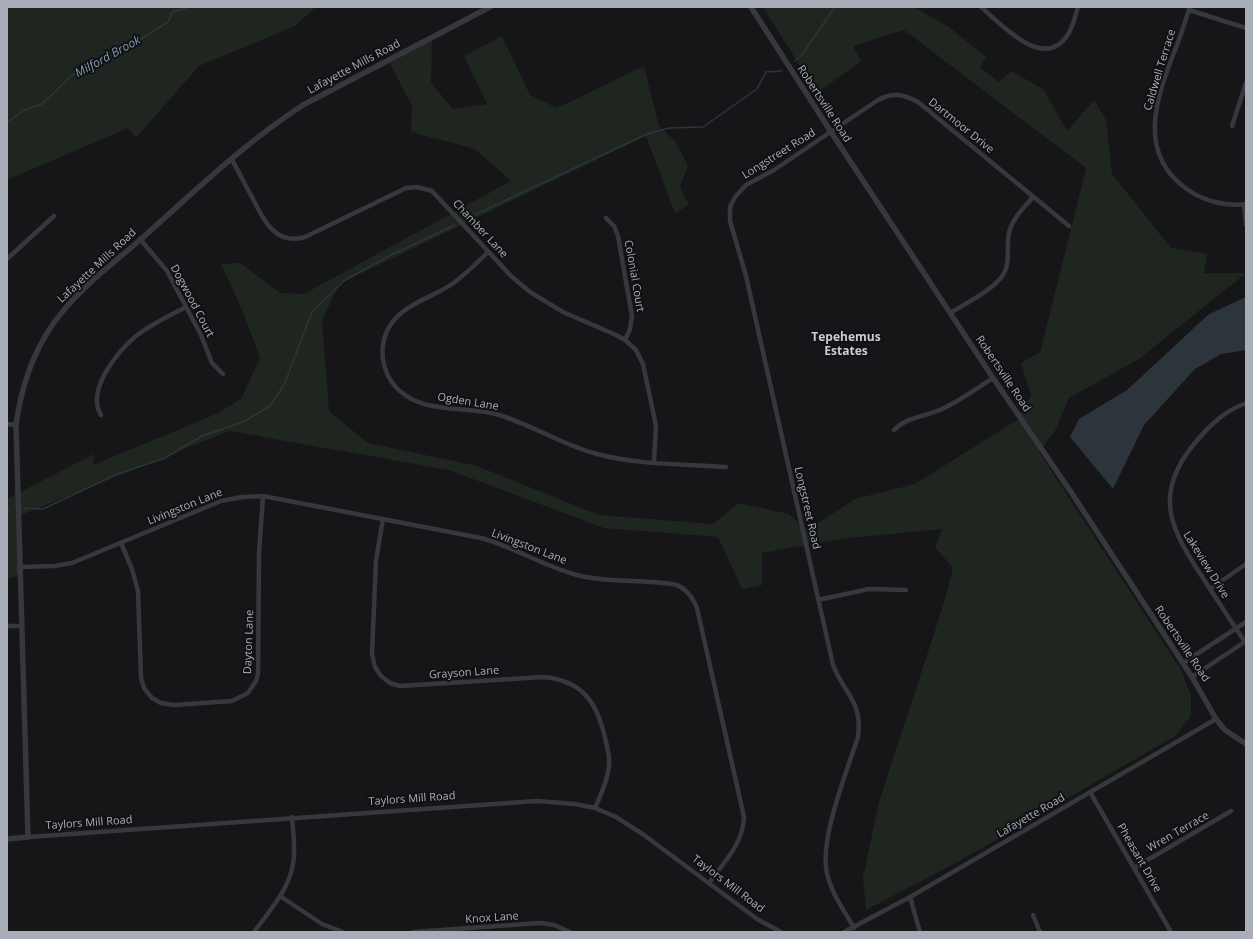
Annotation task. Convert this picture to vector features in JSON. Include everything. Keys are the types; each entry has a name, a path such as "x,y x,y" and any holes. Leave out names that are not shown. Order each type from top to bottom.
{"street":[{"name":"Lafayette Mills Road","path":"28,837 16,425 21,397 29,371 39,348 53,324 77,295 212,174 303,105 490,7"},
{"name":"Robertsville Road","path":"751,7 950,313 1071,492 1183,663 1216,719 1225,730 1246,744"},
{"path":"981,7 1024,42 1040,49 1054,47 1066,38 1071,29 1078,7"},
{"path":"1189,8 1246,28"},
{"name":"Caldwell Terrace","path":"1189,8 1156,104 1154,126 1157,147 1169,172 1190,192 1216,203 1245,204 1246,225"},
{"path":"1232,126 1246,83"},
{"name":"Dartmoor Drive","path":"831,132 883,98 895,94 904,95 918,102 1069,226"},
{"name":"Longstreet Road","path":"831,132 774,170 741,188 731,204 729,215 746,276 833,664 839,678 854,701 859,719 858,737 828,833 825,853 829,882 854,928"},
{"name":"Chamber Lane","path":"232,160 267,225 283,237 296,239 305,237 400,190 417,186 426,188 436,195 488,252 520,284 544,301 625,340 636,350 643,364 656,426 654,461"},
{"path":"950,313 993,285 1002,277 1006,267 1012,225 1033,197"},
{"path":"7,259 54,216"},
{"name":"Colonial Court","path":"606,218 614,226 618,236 622,270 632,313 630,329 625,340"},
{"name":"Dogwood Court","path":"140,239 167,271 201,335 212,363 223,374"},
{"name":"Ogden Lane","path":"488,252 454,283 407,308 391,324 384,339 383,357 386,370 394,385 406,396 421,403 496,414 517,421 596,454 621,459 726,467"},
{"path":"101,415 98,408 97,393 103,377 116,358 142,332 186,307"},
{"path":"894,430 902,422 928,414 949,405 993,378"},
{"name":"Lakeview Drive","path":"1245,641 1182,546 1175,531 1171,516 1171,490 1183,459 1207,429 1224,414 1246,403"},
{"path":"7,424 16,425"},
{"name":"Livingston Lane","path":"20,567 54,566 72,563 221,501 242,497 263,496 495,542 580,576 605,580 675,584 685,589 691,596 697,608 744,817 743,831 739,842 709,883"},
{"name":"Dayton Lane","path":"121,543 132,569 138,591 141,678 146,692 155,700 168,705 226,702 238,699 252,689 258,674 259,553 263,496"},
{"name":"Grayson Lane","path":"384,519 375,570 372,654 377,672 385,680 400,686 544,677 560,679 575,686 588,697 597,710 608,754 608,772 595,808"},
{"path":"1210,589 1246,564"},
{"path":"818,600 869,589 906,590"},
{"path":"1183,663 1246,622"},
{"path":"7,626 21,626"},
{"path":"1192,677 1245,641"},
{"name":"Lafayette Road","path":"854,928 1216,719"},
{"name":"Pheasant Drive","path":"1090,792 1171,932"},
{"name":"Taylors Mill Road","path":"7,839 537,801 561,801 595,808 634,827 757,919 781,932"},
{"name":"Wren Terrace","path":"1134,868 1231,811"},
{"path":"254,932 280,896 290,878 293,863 292,818"},
{"path":"280,896 322,924 343,932"},
{"path":"910,897 920,932"},
{"path":"1033,915 1040,932"},
{"name":"Knox Lane","path":"413,932 540,923 554,925 570,932"},
{"path":"844,932 854,928"}],"shaded area":[{"path":"7,7 316,7 295,26 199,66 136,138 128,128 7,180"},
{"path":"763,7 914,7 949,27 986,57 980,67 999,82 1011,71 1043,89 1067,131 1094,100 1106,120 1112,174 1171,248 1207,254 1204,273 1246,273 1139,359 1069,398 1055,431 1039,452 1181,670 1191,696 1191,716 1175,736 956,863 866,910 863,877 879,802 943,606 953,568 935,547 942,529 840,539 762,553 762,585 742,589 718,537 604,528 449,470 229,431 21,515 21,575 7,579 7,499 94,454 93,465 216,414 241,399 260,358 243,312 221,264 240,263 280,293 304,294 511,181 475,149 411,132 412,106 387,58 432,38 431,83 453,109 487,104 464,56 502,36 530,95 557,108 644,66 659,126 675,141 688,165 680,187 689,205 675,213 646,136 339,284 322,321 329,411 368,443 477,466 599,515 713,524 739,503 789,514 806,531 855,499 915,484 1017,420 1031,395 1021,363 1040,352 1086,168 904,30 853,46 861,61 817,93"},
{"path":"1246,297 1246,350 1221,354 1195,369 1144,425 1113,489 1070,437 1079,419 1127,390 1209,314"}],"waterway":[{"name":"Milford Brook","path":"7,122 24,110 42,104 71,76 128,47 168,22 172,12 189,7"},
{"path":"795,61 801,56 835,7"},
{"path":"468,218 647,134 669,128 703,127 757,89 766,72 782,71"},
{"path":"24,508 43,509 115,475 165,458 202,436 243,422 270,406 284,385 312,312 345,280 389,256 455,225"}],"district":[{"name":"Tepehemus Estates","path":"846,345"}]}
